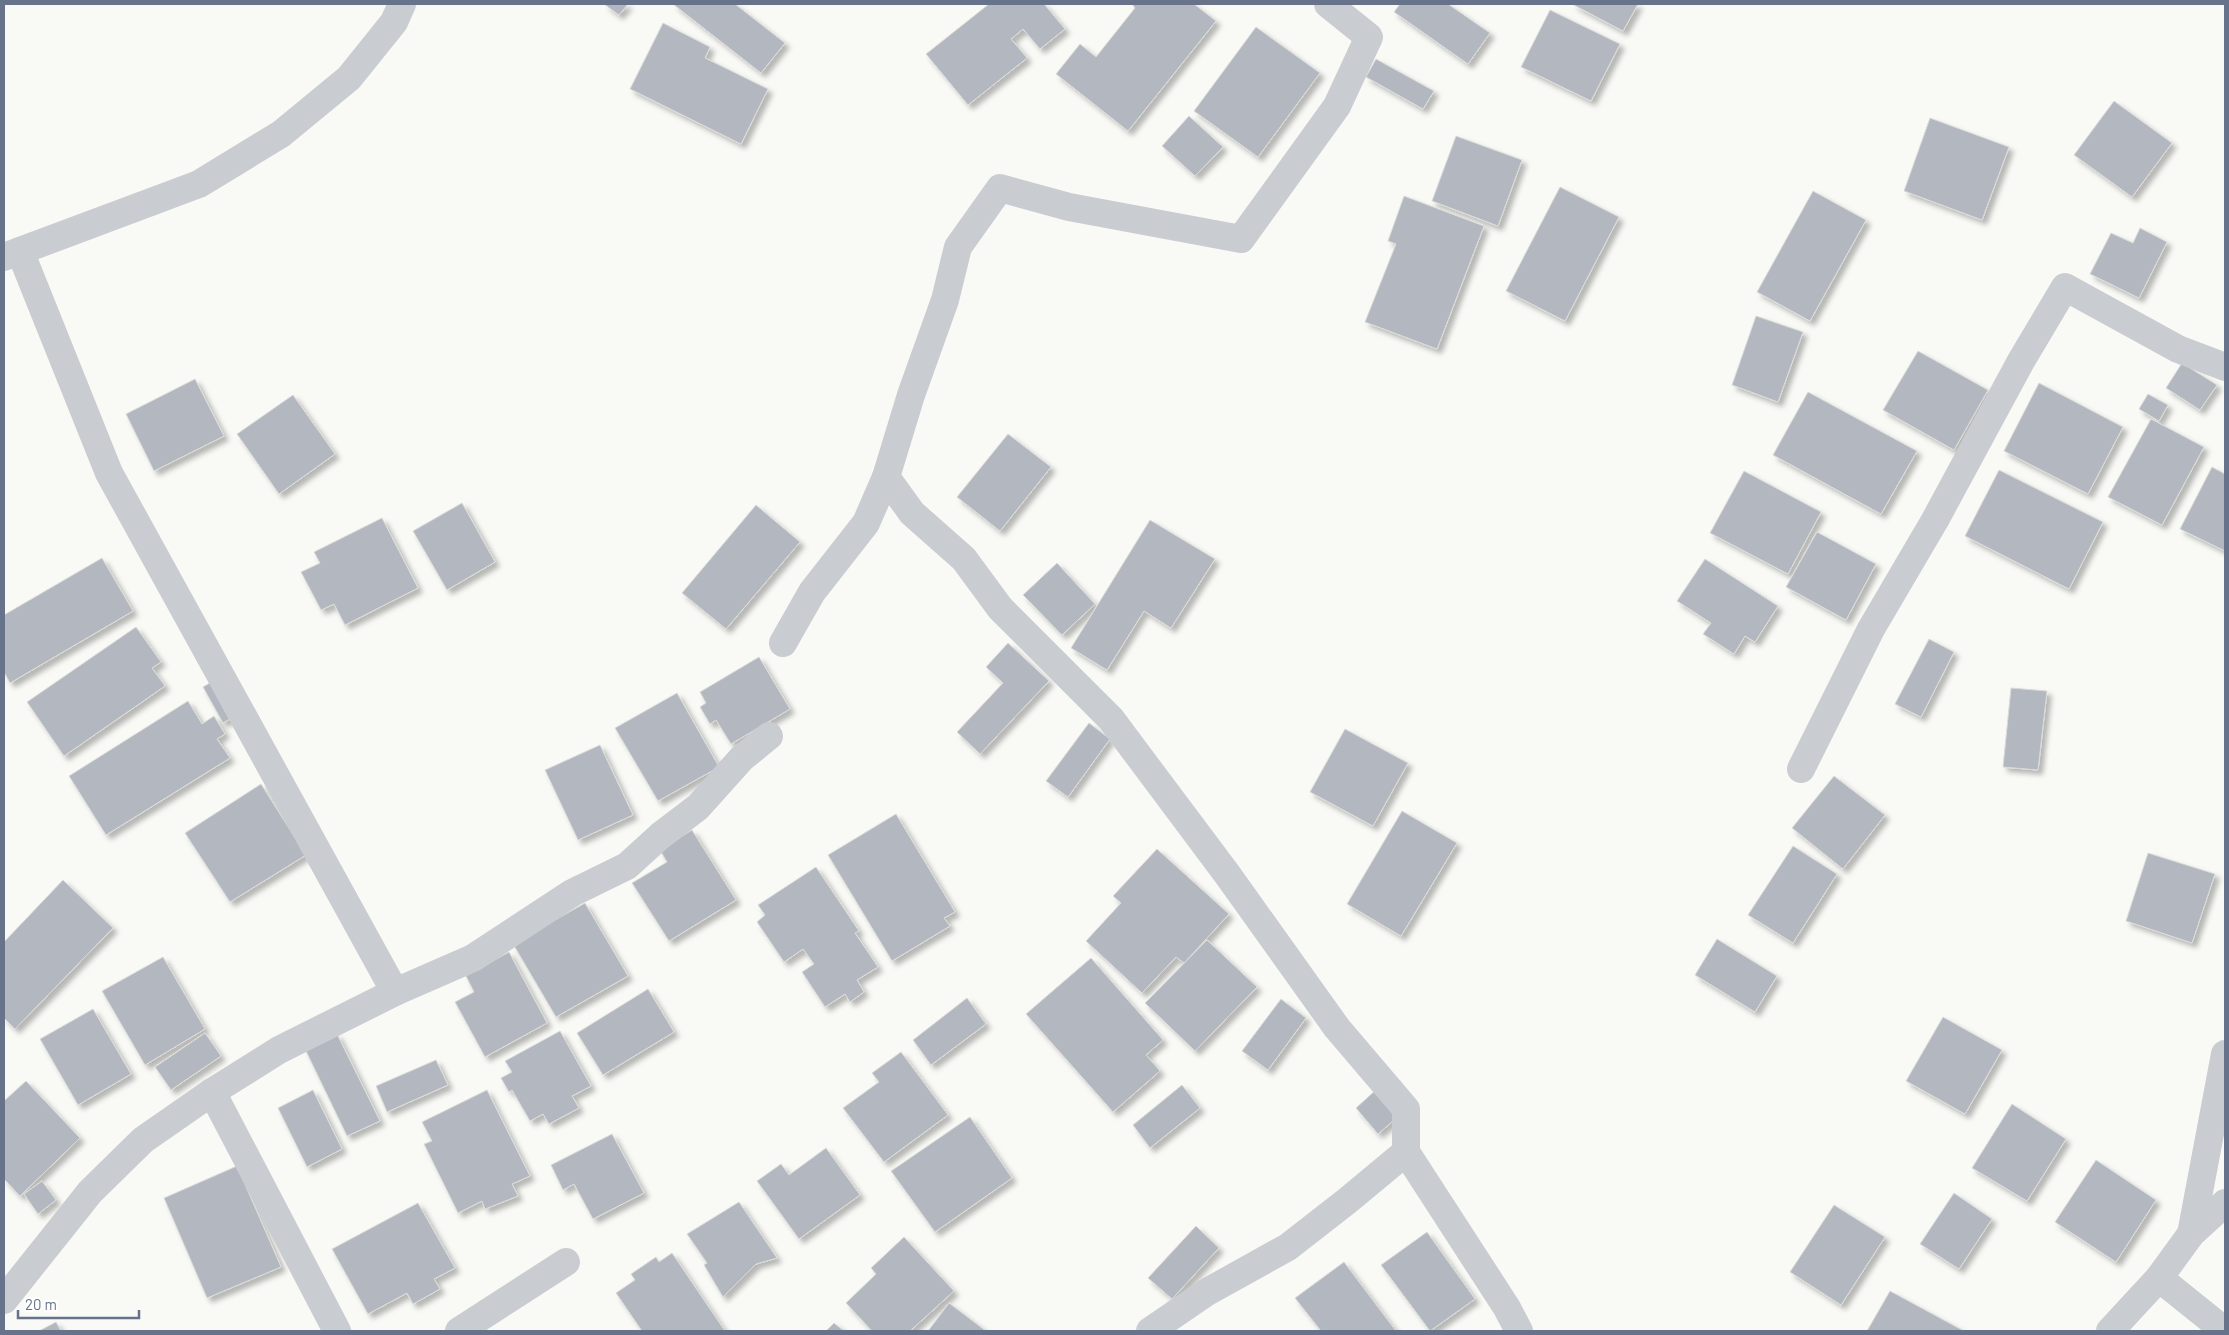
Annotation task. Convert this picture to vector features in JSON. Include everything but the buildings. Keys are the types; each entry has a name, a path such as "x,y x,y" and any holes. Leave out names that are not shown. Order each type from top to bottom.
{"street":[{"path":"395,992 109,472 12,254 199,184 281,134 349,78 394,22 402,4"},
{"path":"783,642 812,592 866,523 886,477 911,395 945,300 958,247 1000,188 1069,207 1241,240 1337,106 1369,36 1328,4"},
{"path":"1801,769 1871,629 1935,520 2021,361 2065,287 2178,349 2225,367"},
{"path":"886,477 912,513 964,559 1000,608 1050,661 1111,719 1227,874 1337,1028 1406,1109 1406,1152 1507,1308 1519,1331"},
{"path":"4,1300 90,1192 142,1140 212,1092 279,1050 395,992 473,958 572,893 627,866 660,836 698,807 742,758 769,736"},
{"path":"2191,1234 2225,1054"},
{"path":"212,1092 337,1331"},
{"path":"1150,1331 1207,1292 1288,1247 1347,1202 1406,1152"},
{"path":"2110,1331 2159,1278 2191,1234 2225,1204"},
{"path":"459,1331 566,1262"},
{"path":"2159,1278 2225,1331"}]}
